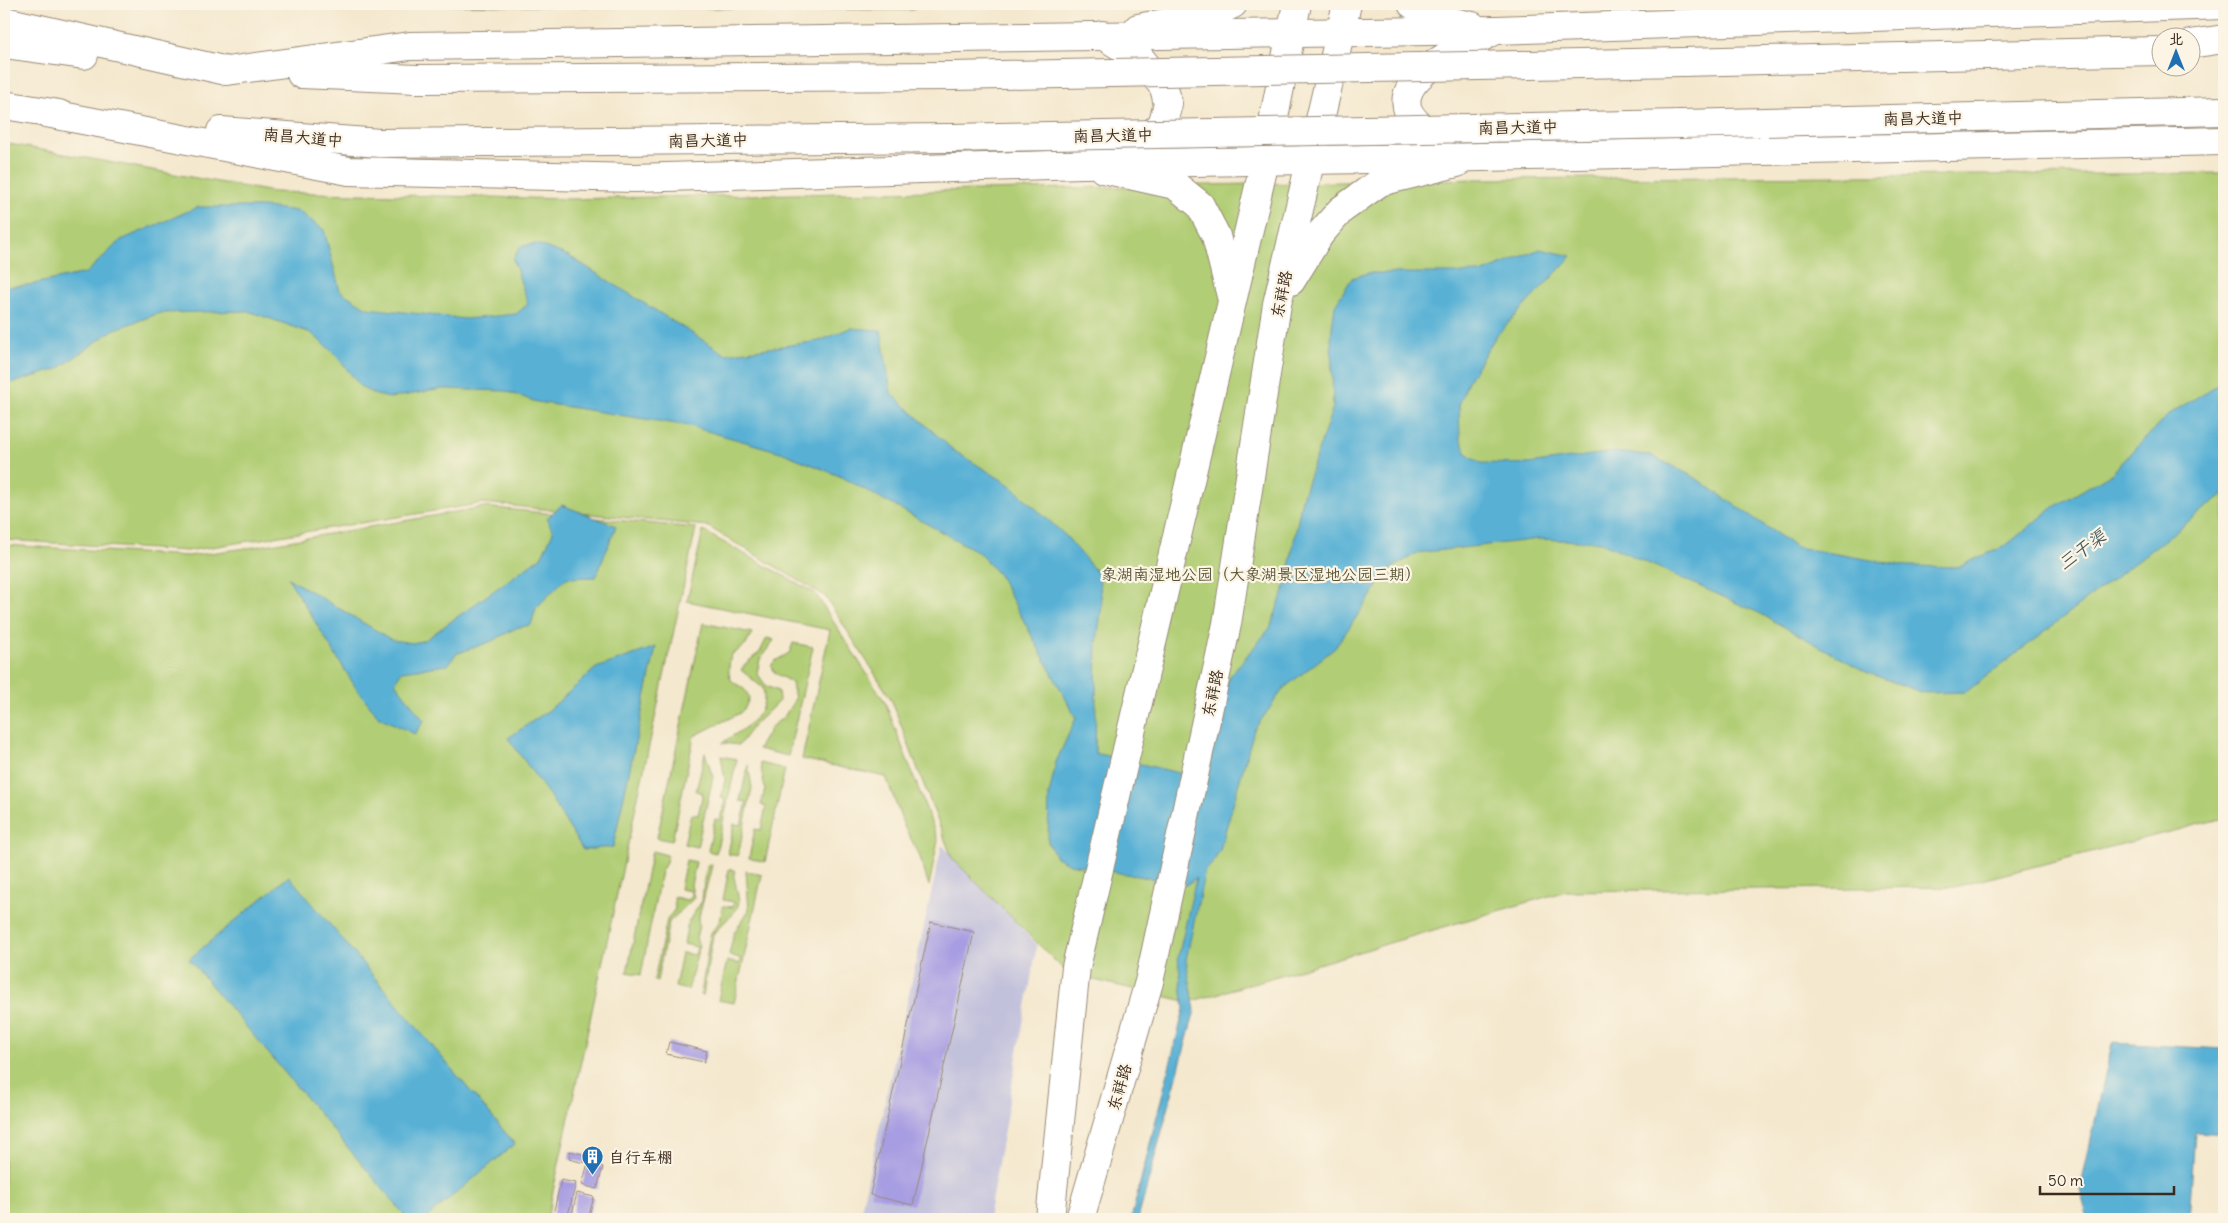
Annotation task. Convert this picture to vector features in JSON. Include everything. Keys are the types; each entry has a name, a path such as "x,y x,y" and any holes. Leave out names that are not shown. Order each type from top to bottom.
{"main road":[{"path":"1102,35 1212,14 1233,4"},
{"path":"1050,1219 1076,967 1265,161 1297,4"},
{"name":"东祥路","path":"1080,1219 1149,982 1227,624 1277,304 1347,4"},
{"path":"1412,4 1439,19 1496,30"},
{"path":"4,21 227,70 410,46 1496,30 2224,5"},
{"path":"1482,157 1434,139 1413,119 1407,106 1410,88 1433,64 1496,30"},
{"path":"1082,164 1142,141 1162,124 1168,104 1164,87 1140,58 1102,35"},
{"path":"2200,43 2224,39"},
{"path":"4,44 227,70 417,79 952,76 1682,62 2150,50"},
{"path":"2200,50 2224,50"},
{"name":"南昌大道中","path":"4,105 42,112 209,130 380,143 951,138 1682,124 2224,111"},
{"path":"42,112 349,171 636,178 1082,164 2224,141"},
{"path":"1277,304 1320,234 1341,210 1380,182 1482,157"},
{"path":"1082,164 1175,185 1200,204 1216,236 1232,302"}],"shaded area":[{"path":"942,845 1037,945 988,1219 859,1219"}],"green space":[{"path":"338,4 920,4 913,10"},
{"name":"象湖南湿地公园（大象湖景区湿地公园三期）","path":"4,143 273,192 569,199 1480,179 2224,173 2224,818 1954,887 1566,891 1189,1002 1068,974 952,858 891,699 825,596 707,526 484,503 187,551 4,540"},
{"path":"484,507 696,528 547,1219 4,1219 4,545 188,556 254,547"},
{"path":"703,531 815,593 885,702 938,840 929,886 919,854 904,826 886,777 802,759 830,630 687,601"},
{"path":"703,623 752,633 746,645 731,655 729,667 731,680 746,692 749,698 745,708 740,713 694,736 672,841 657,838"},
{"path":"767,638 774,640 760,659 757,673 766,686 778,691 779,701 753,726 739,745 722,743 753,721 762,707 764,698 763,688 741,670 745,664 760,652"},
{"path":"793,643 813,647 788,756 758,749 772,726 784,717 795,699 792,683 777,674 772,668 775,661 790,652"},
{"path":"705,753 713,777 697,847 684,844 691,814 698,815 703,793 696,791"},
{"path":"721,756 737,759 716,853 708,851 715,819 720,820 725,799 721,798 725,780"},
{"path":"760,763 785,769 765,862 749,858 755,829 761,830 766,806 761,805 765,789"},
{"path":"748,765 752,788 738,856 728,854 734,824 741,825 747,802 740,801"},
{"path":"652,851 667,855 666,863 661,871 641,975 627,972"},
{"path":"686,860 696,862 691,885 694,898 669,922 657,981 654,980 667,920 675,909 674,897 687,900 691,898 691,891 680,889"},
{"path":"708,864 712,865 698,921 696,938 699,946 688,990 675,987 682,953 695,955 697,947 684,944 688,922 702,901"},
{"path":"729,869 735,870 734,877 739,901 737,909 713,934 703,996 701,995 710,934 720,921 723,906 733,907 734,902 723,900"},
{"path":"746,871 762,875 734,1003 718,1000 727,961 739,964 740,958 729,955 734,933 749,910"}],"water":[{"name":"三干渠","path":"198,207 265,207 298,211 324,230 340,291 367,308 466,319 516,314 528,304 513,259 521,246 537,244 569,256 725,354 819,341 850,328 881,330 891,393 953,450 1010,485 1067,537 1099,575 1102,606 1097,640 1095,753 1200,778 1229,677 1270,628 1286,584 1302,498 1333,407 1331,335 1335,305 1352,278 1368,273 1481,273 1540,249 1572,256 1496,336 1468,381 1459,405 1460,438 1467,454 1481,463 1529,464 1613,452 1650,455 1694,477 1796,547 1906,566 1957,567 2005,546 2054,507 2112,473 2169,414 2224,381 2224,494 1966,692 1924,693 1868,673 1759,613 1601,542 1540,539 1417,553 1389,570 1335,648 1284,688 1254,730 1220,850 1212,864 1205,870 1186,960 1195,1010 1138,1219 1131,1219 1184,1009 1178,958 1196,878 1187,885 1070,864 1056,857 1048,842 1049,795 1056,762 1076,718 999,575 978,552 842,477 781,452 689,426 537,402 505,391 442,389 390,398 376,395 362,388 334,353 311,333 248,311 160,313 113,330 58,369 16,382 4,383 4,287 28,285 86,273 121,240"},
{"path":"562,505 616,526 596,577 566,578 536,608 531,625 516,628 492,641 456,654 448,665 402,671 395,682 424,721 415,734 379,717 356,688 288,578 392,640 413,643 425,640 542,556 553,532 547,518"},
{"path":"656,647 613,847 583,850 549,795 508,738 549,710 596,668"},
{"path":"289,876 515,1144 425,1219 408,1219 189,959"},
{"path":"2112,1043 2224,1049 2224,1134 2195,1132 2189,1219 2088,1219 2080,1190"}],"building":[{"path":"931,922 974,932 913,1205 870,1195"},
{"path":"669,1042 707,1051 704,1062 666,1054"},
{"path":"570,1151 586,1155 584,1163 569,1159"},
{"name":"自行车棚","path":"588,1163 603,1167 597,1189 582,1185"},
{"path":"561,1180 576,1183 567,1219 552,1219"},
{"path":"577,1193 594,1197 588,1219 571,1219"}],"place":[{"name":"自行车棚","path":"593,1176"}]}
